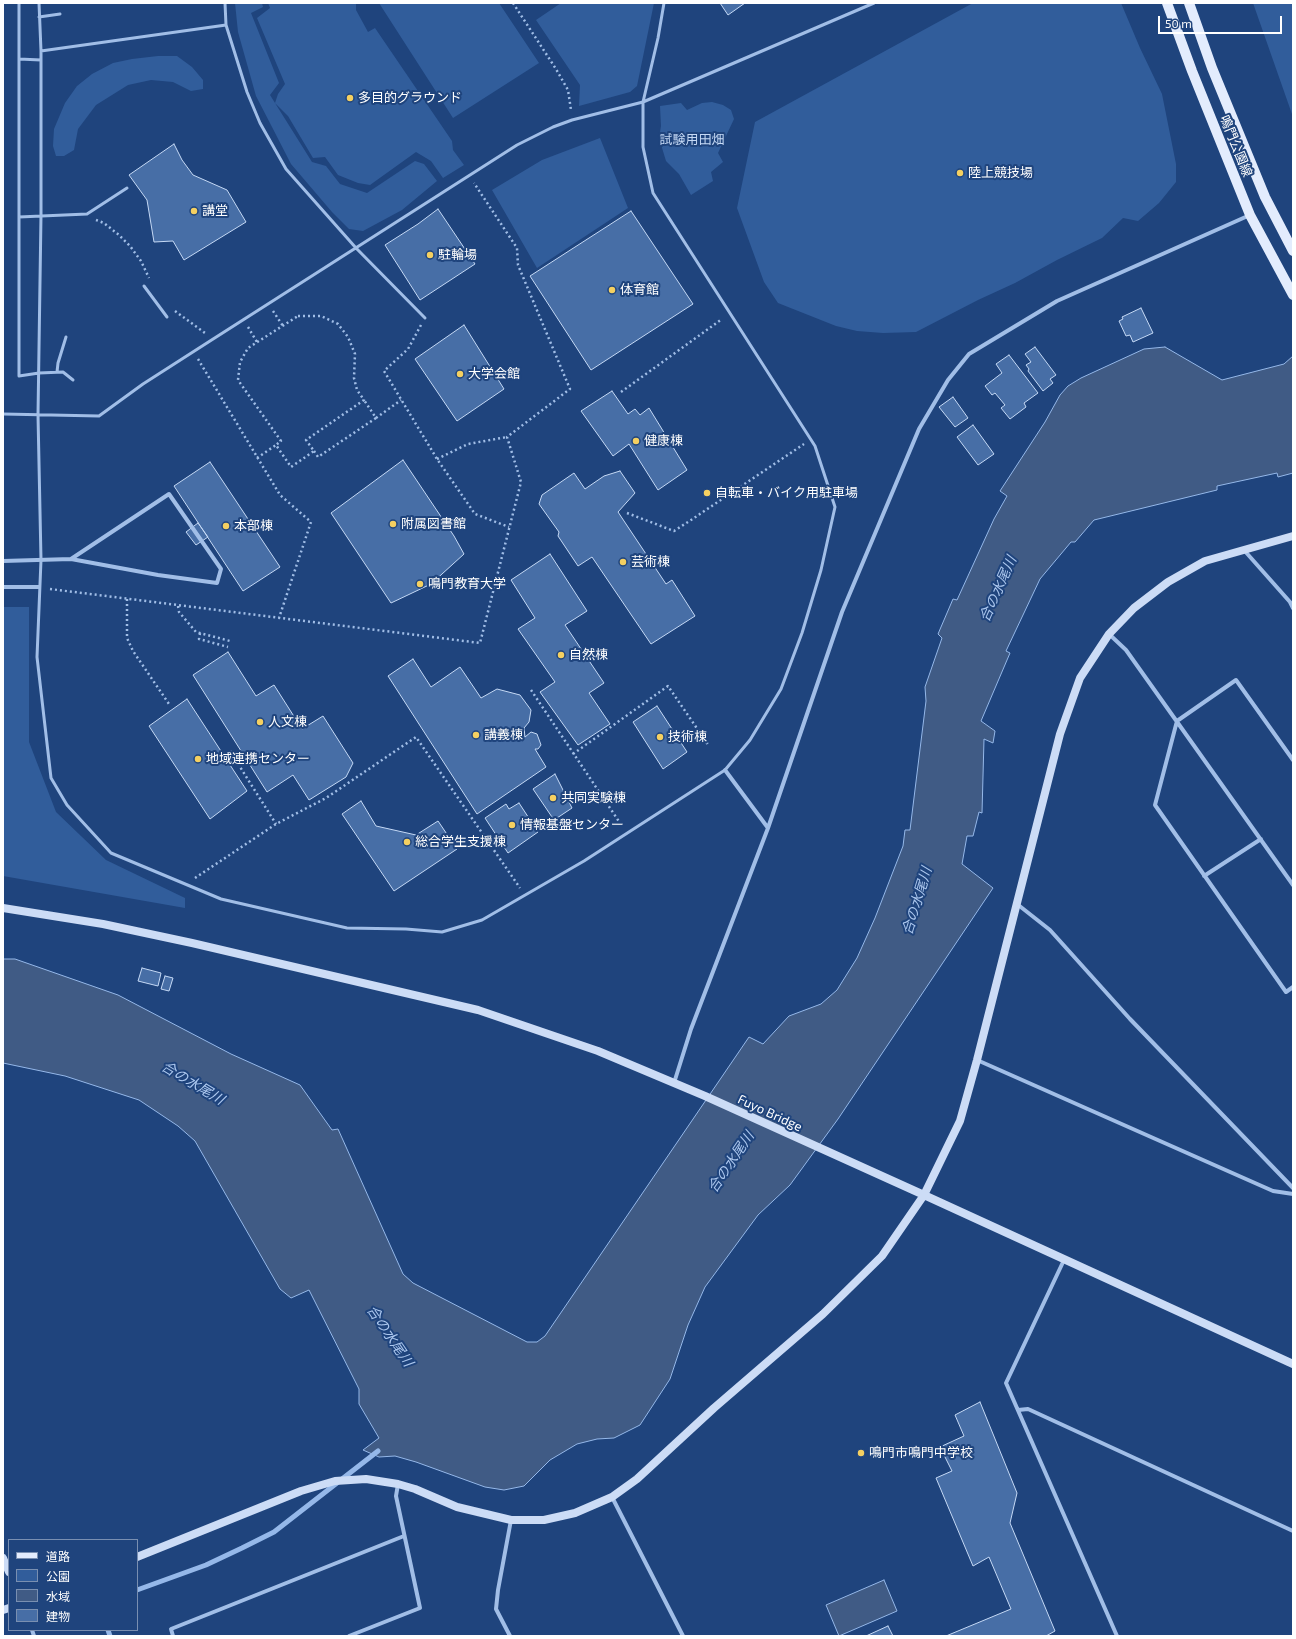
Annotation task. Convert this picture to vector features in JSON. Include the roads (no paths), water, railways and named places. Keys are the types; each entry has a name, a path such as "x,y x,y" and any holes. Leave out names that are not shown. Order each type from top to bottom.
{"main road":[{"name":"鳴門公園線","path":"1167,3 1192,71 1250,215 1293,295"},
{"name":"鳴門公園線","path":"1189,3 1212,68 1265,197 1293,251"}],"street":[{"path":"674,1084 691,1029 768,828 842,612 919,429 948,380 969,354 1057,301 1250,215"},
{"path":"3,561 71,559 158,575 217,583 221,569 169,494 71,559"},
{"path":"138,1557 301,1491 335,1481 366,1479 398,1484 415,1489 457,1507 511,1520 544,1520 575,1513 612,1497 637,1479 714,1408 823,1314 882,1256 924,1195 960,1121 1060,734 1080,678 1109,634 1134,608 1168,582 1205,561 1293,536"},
{"path":"1243,549 1290,602 1293,608"},
{"path":"3,587 39,587"},
{"path":"1109,634 1126,650 1293,885"},
{"path":"1293,760 1236,680 1177,721 1155,805 1286,992 1293,987"},
{"path":"725,770 768,828"},
{"path":"1204,876 1261,839"},
{"path":"1017,904 1050,930 1130,1019 1293,1188"},
{"name":"Fuyo Bridge","path":"3,908 103,924 478,1010 598,1051 705,1096 1293,1364"},
{"path":"977,1060 1273,1191 1293,1194"},
{"path":"1064,1260 1006,1384 1117,1636"},
{"path":"1018,1410 1028,1409 1293,1531"},
{"path":"349,1636 420,1608 396,1496 398,1484"},
{"path":"612,1497 683,1636"},
{"path":"510,1636 496,1609 511,1520"},
{"path":"173,1636 171,1629 404,1536"},
{"path":"3,1558 8,1570"}],"lane":[{"path":"19,3 19,376 63,372 73,380"},
{"path":"39,3 41,51 41,216 38,415 41,560 36,657 51,778 67,805 112,853 221,899 347,928 406,929 442,932 482,920 584,861 725,770 750,740 781,689 802,633 822,570 835,507 815,446 654,193 643,147 643,102 658,38 664,3"},
{"path":"225,3 226,25 252,104 260,123 286,169 356,248 425,318"},
{"path":"3,414 99,416 143,384 518,145 553,127 572,120 643,102 874,3"},
{"path":"39,17 60,14"},
{"path":"41,51 226,25"},
{"path":"19,59 41,60"},
{"path":"19,217 87,214 127,188"},
{"path":"144,286 167,317"},
{"path":"57,372 58,363 66,337"}],"water":[{"name":"合の水尾川","path":"1165,347 1222,380 1284,364 1293,356 1293,473 1278,477 1277,473 1217,486 1217,490 1094,520 1075,542 1071,542 1040,579 1006,651 1010,653 981,721 995,731 993,743 984,739 982,813 979,812 973,836 967,836 962,864 993,888 838,1119 790,1185 758,1215 705,1287 688,1325 670,1379 640,1425 614,1438 597,1439 577,1444 550,1460 524,1486 504,1490 485,1487 395,1456 379,1457 363,1450 379,1438 359,1404 359,1389 309,1290 291,1298 280,1289 195,1141 178,1126 139,1100 65,1076 3,1063 3,959 15,959 118,995 231,1054 300,1085 332,1130 338,1129 403,1274 413,1283 527,1342 537,1342 545,1336 749,1037 763,1044 789,1016 821,1004 837,990 857,958 875,918 903,846 905,830 910,830 926,701 925,687 942,638 938,634 953,599 957,600 994,519 1007,496 1000,491 1045,422 1060,395 1068,386 1081,378 1144,349"},
{"path":"884,1580 897,1611 839,1636 826,1605"}],"waterway":[{"path":"138,1590 206,1565 274,1532 378,1451"},
{"path":"108,1631 110,1636"}],"place":[{"name":"多目的グラウンド","path":"350,98"},
{"name":"陸上競技場","path":"960,173"},
{"name":"講堂","path":"194,211"},
{"name":"駐輪場","path":"430,255"},
{"name":"体育館","path":"612,290"},
{"name":"大学会館","path":"460,374"},
{"name":"健康棟","path":"636,441"},
{"name":"自転車・バイク用駐車場","path":"707,493"},
{"name":"附属図書館","path":"393,524"},
{"name":"本部棟","path":"226,526"},
{"name":"芸術棟","path":"623,562"},
{"name":"鳴門教育大学","path":"420,584"},
{"name":"自然棟","path":"561,655"},
{"name":"人文棟","path":"260,722"},
{"name":"講義棟","path":"476,735"},
{"name":"技術棟","path":"660,737"},
{"name":"地域連携センター","path":"198,759"},
{"name":"共同実験棟","path":"553,798"},
{"name":"情報基盤センター","path":"512,825"},
{"name":"総合学生支援棟","path":"407,842"},
{"name":"鳴門市鳴門中学校","path":"861,1453"}],"park label":[{"name":"試験用田畑","path":"692,140"}]}
